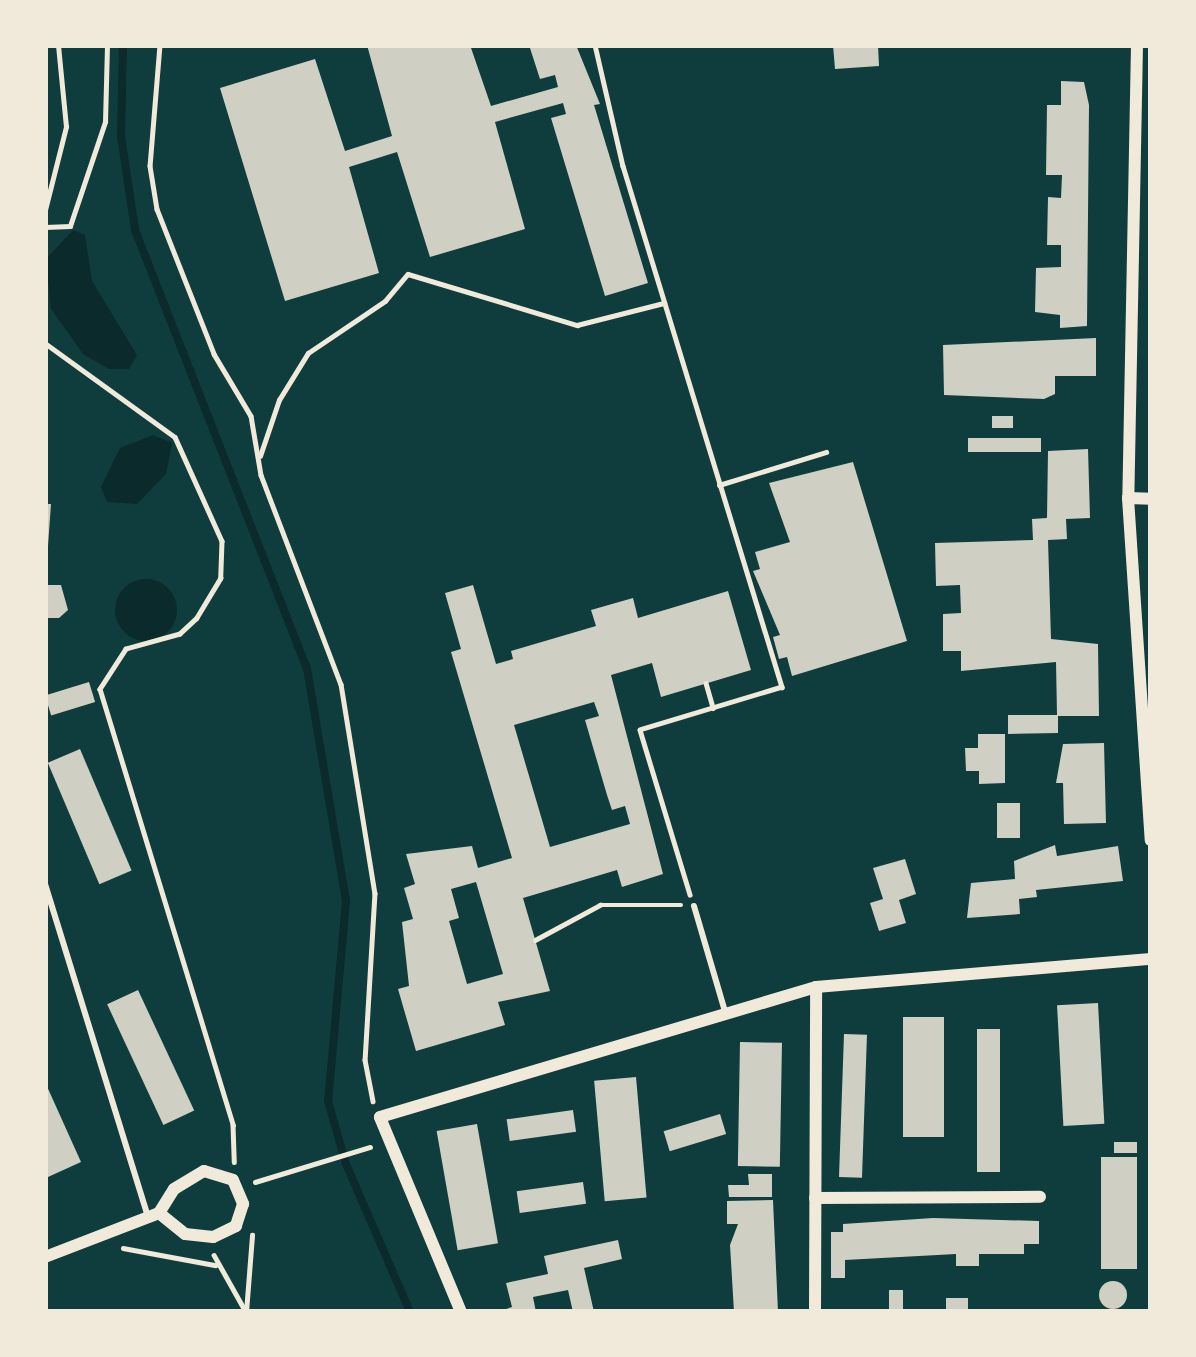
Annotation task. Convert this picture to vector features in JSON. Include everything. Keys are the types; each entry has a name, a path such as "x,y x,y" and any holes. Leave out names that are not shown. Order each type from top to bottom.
{"street":[{"path":"1137,45 1129,498 1151,840"},
{"path":"1129,498 1151,499"},
{"path":"461,1312 380,1117 816,987 1151,959"},
{"path":"815,1312 816,987"},
{"path":"45,1257 153,1214 187,1178 204,1171 235,1184 242,1214 213,1237 185,1234 153,1214"},
{"path":"815,1198 1040,1197"}],"lane":[{"path":"45,884 153,1214"},
{"path":"693,904 725,1011"}],"path":[{"path":"45,210 65,127 56,71 58,45"},
{"path":"45,227 70,226 105,122 107,45"},
{"path":"160,45 153,192 214,354 251,416 259,461 344,705 375,893 365,1075 380,1117"},
{"path":"535,940 600,904 693,904 640,730 782,687 664,303 595,45"},
{"path":"45,71 56,71"},
{"path":"259,461 279,400 308,353 386,301 409,274 577,325 664,303"},
{"path":"46,347 175,437 222,541 221,578 197,618 180,634 126,649 100,688 233,1125 235,1184 374,1146"},
{"path":"719,485 826,452"},
{"path":"706,683 713,708"},
{"path":"213,1237 215,1265 246,1312 255,1241 242,1214"},
{"path":"113,1249 153,1248 215,1265"}],"water":[{"path":"73,230 85,235 92,281 137,355 129,369 109,369 83,354 51,309 46,259"},
{"path":"153,435 172,443 166,474 137,504 107,502 101,487 120,448"},
{"path":"146,579 168,588 177,610 168,632 146,641 124,632 115,610 124,588"}],"building":[{"path":"367,45 470,45 491,106 558,87 555,75 540,79 529,45 576,45 600,104 594,105 648,283 605,296 551,118 566,114 563,103 495,122 525,229 430,257 397,152 349,167 379,273 285,301 220,88 315,59 345,151 392,136"},
{"path":"833,45 878,45 879,66 835,69"},
{"path":"1061,81 1084,82 1089,105 1087,326 1060,328 1060,315 1035,312 1036,268 1061,267 1061,245 1047,245 1048,197 1061,198 1062,175 1046,175 1047,105 1061,105"},
{"path":"1096,338 1096,376 1055,376 1055,394 1044,399 944,395 943,345"},
{"path":"992,416 1013,416 1013,428 992,428"},
{"path":"968,438 1041,438 1041,452 968,452"},
{"path":"1088,449 1090,518 1066,519 1067,539 1048,540 1051,639 1098,644 1099,716 1058,716 1058,733 1008,734 1008,715 1057,715 1056,662 961,671 961,651 943,651 943,614 961,613 960,585 936,586 935,543 1033,540 1032,519 1047,518 1048,451"},
{"path":"853,462 907,641 792,676 787,657 779,659 773,637 780,635 753,571 760,569 755,552 790,542 769,483"},
{"path":"45,504 51,504 48,546 45,546"},
{"path":"45,585 61,585 68,610 59,618 45,618"},
{"path":"473,585 496,664 513,659 511,651 596,626 591,610 633,598 638,618 728,591 751,670 661,697 652,663 611,675 663,874 622,887 617,870 523,898 550,991 498,1002 505,1025 416,1051 398,989 409,986 402,922 413,919 404,888 415,884 406,854 472,846 478,868 512,858 451,652 461,649 445,593","holes":["594,702 599,716 585,720 607,795 612,810 625,806 630,824 550,847 514,725","476,882 503,974 467,984 449,921 459,918 451,889"]},
{"path":"89,682 95,702 51,716 45,695"},
{"path":"978,734 1005,734 1005,783 979,784 979,771 966,771 965,748 978,748"},
{"path":"1104,743 1106,823 1064,824 1063,783 1056,783 1063,744"},
{"path":"80,749 132,871 99,884 48,763"},
{"path":"997,803 1020,803 1020,838 997,838"},
{"path":"1055,845 1057,856 1118,846 1123,881 1036,890 1037,897 1019,899 1020,914 967,918 971,883 1015,879 1014,861"},
{"path":"905,859 916,894 899,900 906,923 879,931 870,903 883,899 873,868"},
{"path":"138,990 194,1111 163,1125 107,1004"},
{"path":"1098,1003 1104,1124 1063,1126 1057,1005"},
{"path":"903,1017 944,1017 944,1137 903,1137"},
{"path":"977,1029 1000,1029 1000,1172 977,1172"},
{"path":"844,1034 867,1035 862,1178 839,1177"},
{"path":"740,1042 782,1043 780,1167 738,1166"},
{"path":"636,1077 647,1198 605,1201 594,1081"},
{"path":"45,1082 81,1162 48,1177 45,1170"},
{"path":"573,1110 576,1132 510,1141 507,1119"},
{"path":"720,1114 726,1134 670,1151 664,1131"},
{"path":"477,1124 498,1243 458,1250 437,1131"},
{"path":"1114,1142 1137,1142 1137,1153 1114,1153"},
{"path":"1101,1157 1137,1157 1137,1269 1101,1269"},
{"path":"748,1174 772,1174 772,1197 729,1197 728,1185 749,1185"},
{"path":"583,1182 586,1204 520,1213 517,1191"},
{"path":"773,1200 778,1312 734,1312 730,1245 738,1224 727,1224 727,1201"},
{"path":"933,1218 1039,1221 1039,1244 1024,1244 1024,1254 979,1254 979,1266 956,1266 956,1254 845,1260 845,1278 831,1278 831,1232 843,1232 843,1224"},
{"path":"618,1240 622,1259 584,1268 594,1312 573,1312 568,1290 533,1297 536,1312 497,1312 512,1307 506,1283 548,1274 544,1256"},
{"path":"1113,1281 1123,1285 1127,1295 1123,1305 1113,1309 1103,1305 1099,1295 1103,1285"},
{"path":"889,1290 903,1290 903,1312 889,1312"},
{"path":"946,1298 968,1298 968,1312 946,1312"}],"waterway":[{"path":"123,45 121,136 135,230 307,668 346,901 328,1101 346,1164 410,1312"}]}
